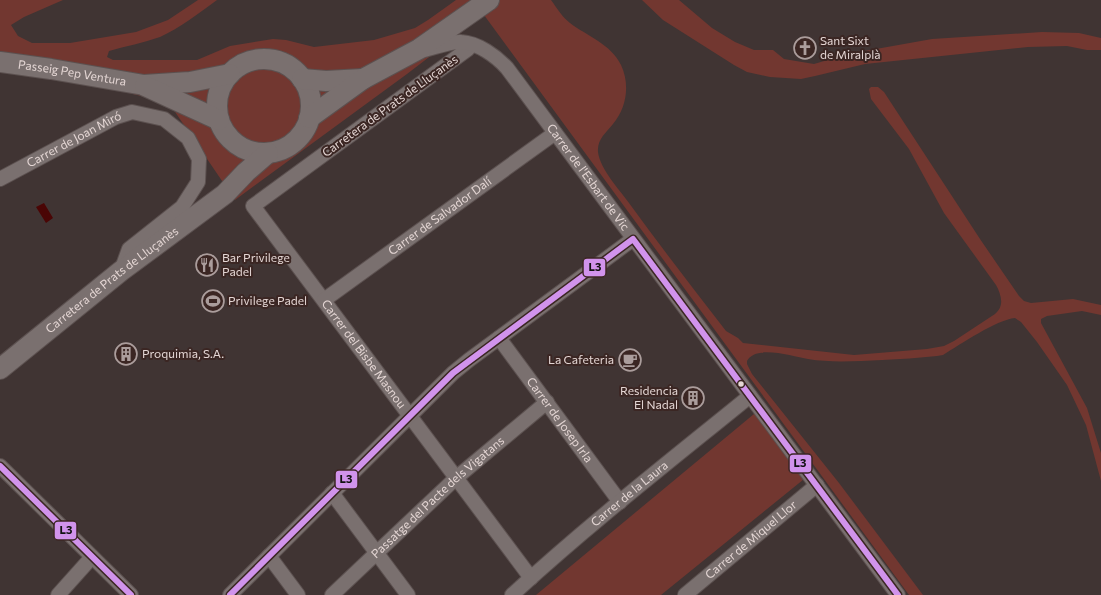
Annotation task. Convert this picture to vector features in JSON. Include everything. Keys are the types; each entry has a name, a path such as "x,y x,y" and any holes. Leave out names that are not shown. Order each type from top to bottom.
{"street":[{"path":"309,118 363,79 419,49 489,0"},
{"name":"Carrer de l'Esbart de Vic","path":"419,49 422,50 460,42 477,45 499,60 555,133 898,595"},
{"name":"Carretera de Prats de Lluçanès","path":"253,206 468,49"},
{"path":"260,60 270,60 286,65 302,79 309,95 309,118 305,128 296,140 284,148 268,153 246,150 231,140 222,127 217,112 218,95 224,81 230,74 244,64 260,60"},
{"name":"Passeig Pep Ventura","path":"0,62 144,85 190,82 230,74"},
{"path":"302,79 326,81 363,79"},
{"path":"144,85 169,103 151,116"},
{"name":"Passeig Pep Ventura","path":"144,85 219,120"},
{"name":"Carrer de Joan Miró","path":"0,179 116,117 132,112 164,119 188,138 199,159 198,182 182,207 129,249 121,271"},
{"name":"Carrer de Salvador Dalí","path":"324,300 555,133"},
{"path":"225,194 235,159 231,140"},
{"name":"Carretera de Prats de Lluçanès","path":"0,369 121,271 225,194 246,172 268,153"},
{"name":"Carrer del Bisbe Masnou","path":"253,206 531,578"},
{"path":"230,595 453,374 633,239"},
{"name":"Carrer de Josep Irla","path":"499,338 620,502"},
{"name":"Carrer de la Laura","path":"512,595 620,502 750,396"},
{"name":"Passatge del Pacte dels Vigatans","path":"332,595 456,478 547,402"},
{"path":"0,466 131,595"},
{"name":"Carrer de Miquel Llor","path":"685,595 817,485"},
{"path":"332,494 408,595"},
{"path":"269,556 298,595"},
{"path":"58,595 92,557"}],"shaded area":[{"path":"0,0 63,0 24,17 11,25 18,36 32,43 70,43 136,32 168,20 198,0 217,0 189,20 160,37 109,51 107,57 113,60 197,60 230,46 273,39 286,40 314,47 374,40 415,28 456,0 551,0 567,21 611,51 617,58 624,72 626,80 626,95 624,103 618,117 602,136 598,147 599,158 602,165 615,185 726,331 738,338 743,343 854,355 927,349 944,346 995,314 1001,304 1001,296 996,285 944,213 909,149 871,99 869,89 871,87 878,87 884,92 980,239 1024,301 1031,303 1073,299 1101,305 1101,315 1082,311 1047,316 1041,319 1041,323 1087,408 1101,453 1101,481 1086,425 1067,385 1037,342 1021,322 1015,318 998,323 943,355 937,356 826,361 766,352 758,353 752,356 747,361 747,364 752,374 839,483 923,595 909,595 484,15 407,74 235,200 169,103 89,83 0,72"},
{"path":"642,0 679,0 712,28 735,42 754,50 773,50 784,59 814,64 848,54 932,39 1042,32 1079,33 1101,38 1101,50 1087,50 1067,46 1028,47 865,64 801,79 770,77 747,72 734,65 663,20"},
{"path":"44,203 53,218 46,223 36,207"},
{"path":"760,409 809,475 661,595 536,595"}],"transit line":[{"name":"L3","path":"230,595 453,373 633,239 898,595"},
{"name":"L3","path":"0,466 131,595"}],"place":[{"name":"Sant Sixt de Miralplà","path":"805,48"},
{"name":"Bar Privilege Padel","path":"207,265"},
{"name":"Privilege Padel","path":"213,301"},
{"name":"Proquimia, S.A.","path":"126,354"},
{"name":"La Cafeteria","path":"630,360"},
{"name":"Residencia El Nadal","path":"693,398"}]}
